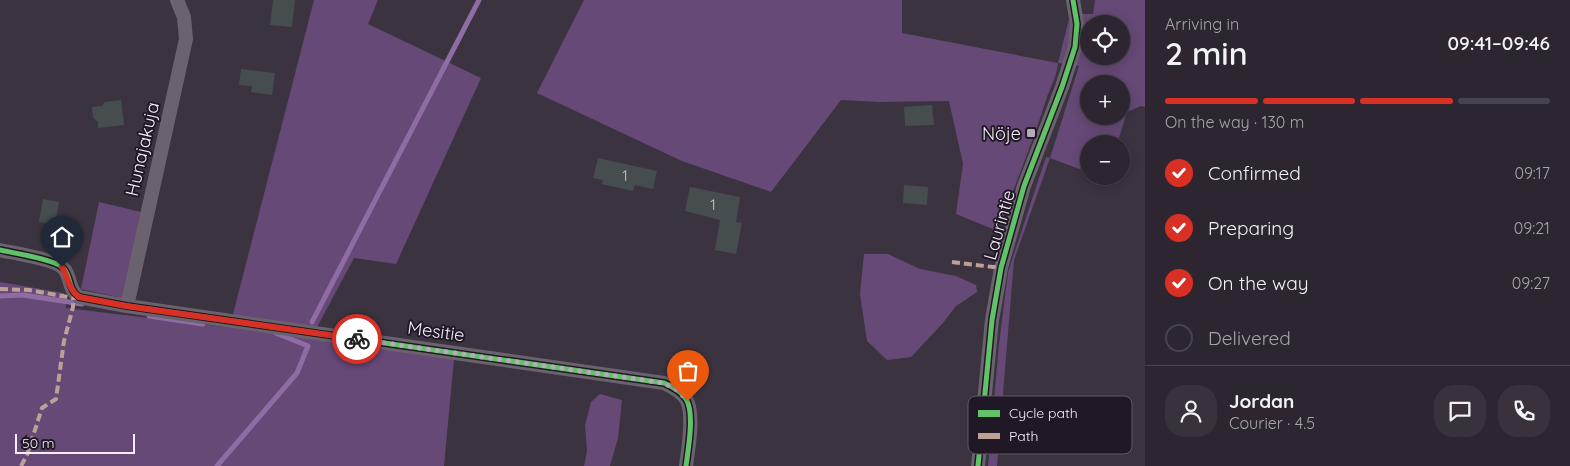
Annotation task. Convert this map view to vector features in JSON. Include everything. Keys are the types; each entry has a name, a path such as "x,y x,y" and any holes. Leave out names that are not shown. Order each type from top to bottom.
{"street":[{"name":"Hunajakuja","path":"126,306 186,39 184,17 177,0"},
{"name":"Laurintie","path":"985,396 992,320 1001,268 1024,186 1062,87 1075,47 1077,24 1073,0"},
{"name":"Mesitie","path":"0,250 53,262 62,267 68,277 73,293 79,297 126,306 664,383 677,390 688,401 691,425 686,466"}],"shaded area":[{"path":"314,0 378,0 368,24 481,78 396,264 354,258 316,329 232,318"},
{"path":"584,0 902,0 902,33 1058,63 1055,77 998,231 956,214 963,164 949,101 879,102 841,100 771,192 682,161 537,93"},
{"path":"1095,0 1145,0 1145,107 1141,106 1130,111 1130,75 1080,75 1080,125 1123,125 1120,135 1080,135 1080,169 1050,158 1079,66 1058,63 1069,19 1074,14 1093,14"},
{"path":"1046,157 1050,158 1014,260 1003,396 994,396 999,344 1008,272"},
{"path":"99,202 141,212 123,298 81,289"},
{"path":"864,254 888,254 920,269 956,276 976,285 977,292 956,306 911,357 887,360 867,341 860,294"},
{"path":"0,282 64,293 66,308 249,330 454,359 444,466 0,466"},
{"path":"600,394 622,400 618,438 610,466 584,466 587,451 585,425 591,402"},
{"path":"989,454 998,454 997,466 988,466"}],"building":[{"path":"273,0 295,0 292,27 270,25"},
{"path":"241,69 275,73 272,95 251,92 252,86 239,85"},
{"path":"121,100 124,125 98,128 98,122 93,117 92,107 102,106 105,102"},
{"path":"932,105 934,125 905,126 904,107"},
{"path":"598,158 657,171 653,189 635,185 633,191 602,184 603,180 593,178"},
{"path":"904,185 928,187 927,205 903,203"},
{"path":"690,187 740,197 736,222 742,223 736,254 715,250 720,220 685,211"},
{"path":"43,199 59,202 55,225 39,222"}],"waterway":[{"path":"312,322 479,0"},
{"path":"0,296 23,295 82,304"},
{"path":"149,316 203,324"},
{"path":"217,466 297,373 308,346 276,333"}],"marked path":[{"path":"952,262 1001,268"},
{"path":"0,289 29,290 73,298 79,297"},
{"path":"21,466 27,455 42,408 56,399 64,341 73,307 73,298"}],"cycle path":[{"path":"985,396 992,320 1001,268 1024,186 1062,87 1075,47 1077,24 1073,0"},
{"path":"0,250 57,264 65,270 75,294 79,297 127,306 664,383 682,394 689,405 690,432 686,466"},
{"path":"978,466 979,454"}],"way so far":[{"path":"357,339 664,383 677,390 688,401"}],"place":[{"name":"Nöje","path":"1031,133"}],"route":[{"path":"62,267 68,277 73,293 79,297 126,306 357,339"}]}
